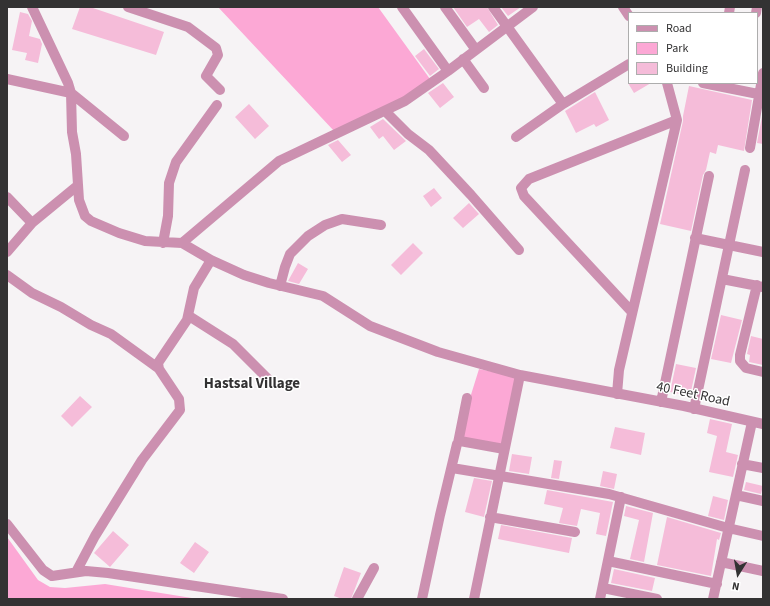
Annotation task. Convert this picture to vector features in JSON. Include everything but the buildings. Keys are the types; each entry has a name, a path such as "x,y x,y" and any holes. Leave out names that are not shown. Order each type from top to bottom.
{"street":[{"path":"32,7 68,83 71,93 77,186 81,208 85,216 91,221 135,239 163,243 182,243 279,161 408,99 533,7"},
{"path":"128,7 188,27 216,48 218,55 206,76 220,90"},
{"path":"402,7 448,71"},
{"path":"445,7 476,50"},
{"path":"493,7 563,104"},
{"path":"463,60 484,88"},
{"path":"516,137 563,104 628,65"},
{"path":"750,148 761,95 763,73"},
{"path":"7,79 71,93 124,136"},
{"path":"617,394 619,370 677,120 667,84"},
{"path":"714,84 725,85 761,95"},
{"path":"163,243 168,216 169,183 176,162 217,105"},
{"path":"385,111 404,131 434,156 519,250"},
{"path":"632,312 524,196 521,188 529,179 677,120"},
{"path":"694,409 744,170"},
{"path":"661,402 709,176"},
{"path":"7,252 32,223 77,186"},
{"path":"7,197 32,223"},
{"path":"280,286 284,267 290,254 308,236 325,225 342,219 381,225"},
{"path":"695,238 763,252"},
{"name":"40 Feet Road","path":"182,243 211,260 244,275 330,299 370,326 438,352 520,375 661,402 763,424"},
{"path":"158,368 159,362 189,316 194,288 211,260"},
{"path":"7,275 32,293 61,307 91,326 111,334 158,368 179,399 180,410 138,467 95,536 76,572"},
{"path":"722,279 760,286 740,355 742,366 763,372"},
{"path":"189,316 233,344 271,382"},
{"path":"474,599 498,476 520,375"},
{"path":"422,599 467,398"},
{"path":"713,599 752,422"},
{"path":"458,442 504,449"},
{"path":"742,464 763,468"},
{"path":"452,468 621,497 728,528 763,536"},
{"path":"736,495 763,501"},
{"path":"600,599 621,497"},
{"path":"490,517 575,532"},
{"path":"7,524 29,555 47,574 57,577 76,572 108,573 283,599"},
{"path":"608,561 716,584"},
{"path":"721,562 763,571"},
{"path":"357,599 374,568"},
{"path":"602,588 657,599"}],"green space":[{"path":"218,7 378,7 430,79 401,102 334,131"},
{"path":"479,369 519,377 502,448 460,439 465,414"},
{"path":"7,537 38,580 50,587 65,588 105,584 198,599 7,599"}],"district":[{"name":"Hastsal Village","path":"252,385"}]}
